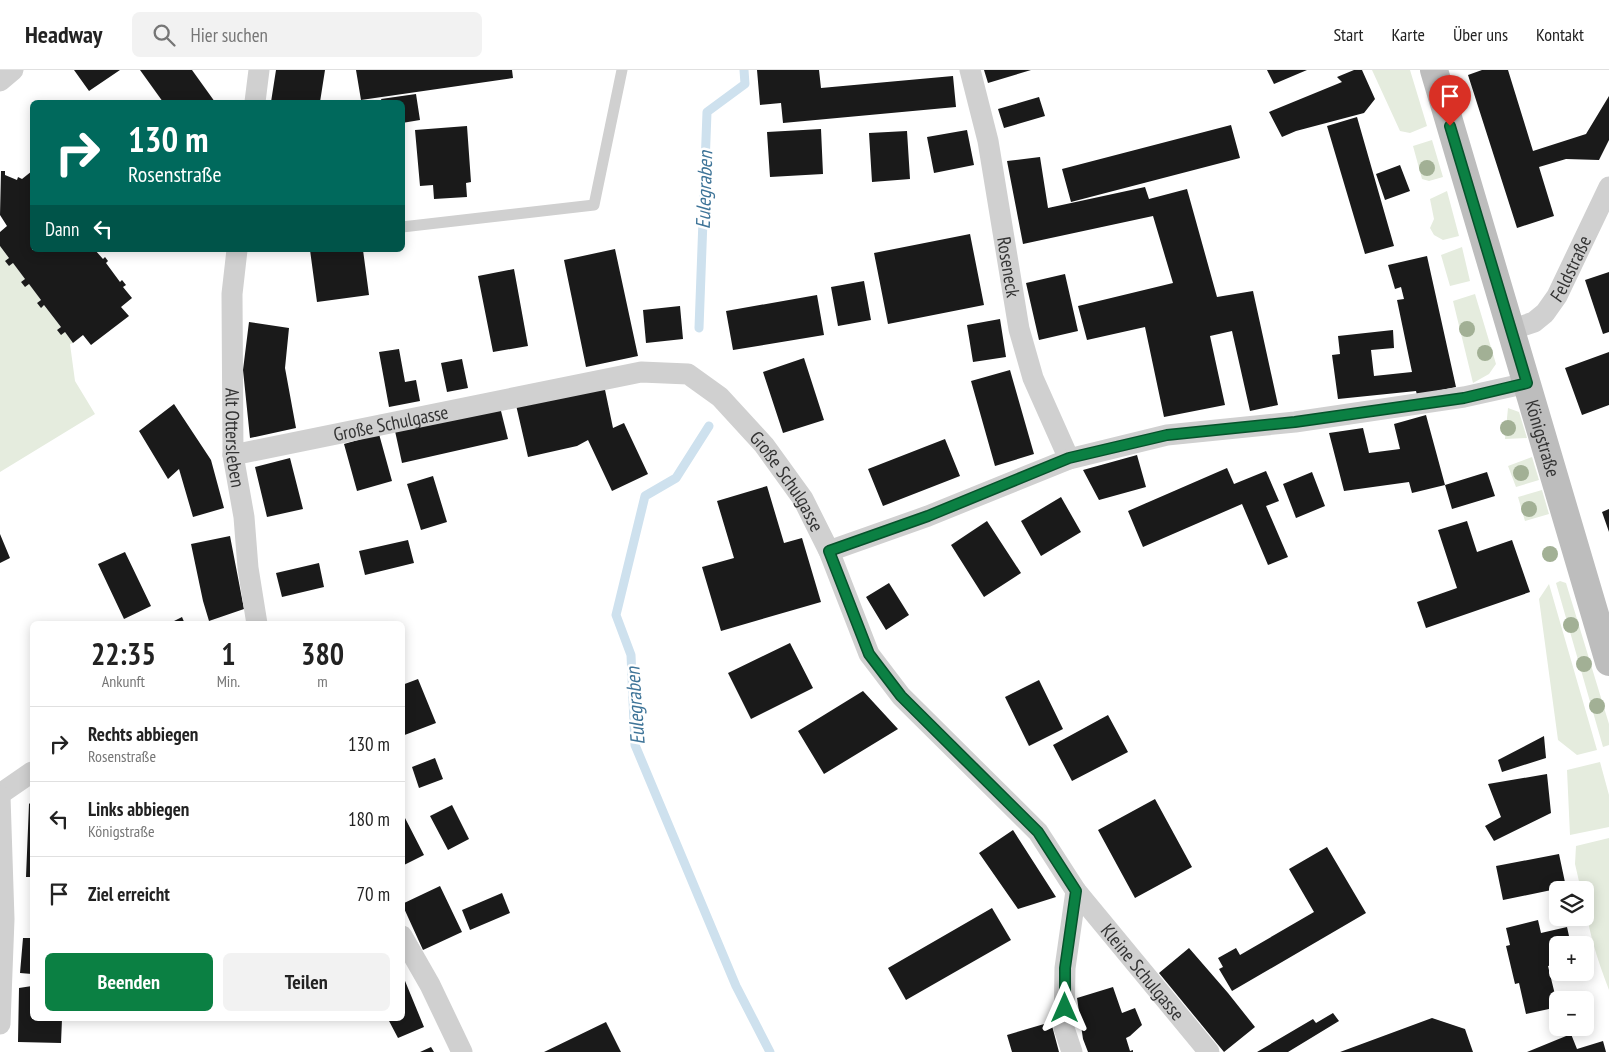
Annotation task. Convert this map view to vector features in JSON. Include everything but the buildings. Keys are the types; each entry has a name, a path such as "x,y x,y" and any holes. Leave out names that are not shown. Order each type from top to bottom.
{"street":[{"path":"0,81 13,70"},
{"path":"255,100 259,70"},
{"name":"Roseneck","path":"970,70 988,142 1019,329 1033,378 1069,458"},
{"name":"Königstraße","path":"1434,70 1527,383 1604,629 1609,662"},
{"name":"Feldstraße","path":"1511,330 1534,322 1545,313 1557,296 1609,187"},
{"name":"Alt Ottersleben","path":"237,252 232,294 233,455 244,517 248,568 256,621"},
{"name":"Große Schulgasse","path":"233,455 641,372 688,374 720,397 764,445 803,499 829,551 869,654 901,696 1038,832 1076,891"},
{"path":"829,551 928,516 1069,458 1167,435 1295,422 1455,399 1527,383"},
{"path":"0,1024 4,919 0,795 30,773"},
{"path":"1072,1052 1064,1028 1065,968 1076,891"},
{"name":"Kleine Schulgasse","path":"1076,891 1209,1052"},
{"path":"405,941 430,985 462,1052"}],"lane":[{"path":"405,227 594,205 622,70"}],"shaded area":[{"path":"1372,70 1410,70 1427,126 1410,133 1400,131"},
{"path":"1432,140 1443,177 1429,181 1422,179 1413,146"},
{"path":"1447,191 1459,236 1443,240 1434,235 1430,228 1434,219 1430,199"},
{"path":"0,246 9,258 6,262 9,266 13,263 25,279 21,282 29,284 41,300 37,303 41,307 44,305 61,327 57,330 65,332 73,343 70,344 75,381 95,414 0,472"},
{"path":"1462,247 1470,281 1450,286 1441,255"},
{"path":"1475,294 1496,364 1489,374 1473,383 1453,301"},
{"path":"1508,408 1519,412 1527,438 1505,439"},
{"path":"1532,457 1539,480 1516,487 1508,466"},
{"path":"1542,490 1549,514 1525,521 1518,497"},
{"path":"1560,581 1566,583 1609,724 1609,745 1603,747 1556,583"},
{"path":"1549,584 1597,750 1577,755 1558,740 1539,599"},
{"path":"1600,762 1609,795 1609,827 1570,835 1567,770"},
{"path":"1609,838 1609,990 1594,947 1594,936 1591,936 1589,926 1594,926 1594,881 1579,881 1575,864 1576,846"}],"waterway":[{"name":"Eulegraben","path":"699,328 707,112 745,84 744,70"},
{"name":"Eulegraben","path":"709,426 676,478 645,496 616,615 631,655 635,745 736,986 770,1052"}],"route":[{"path":"1065,1008 1065,968 1076,891 1038,832 901,696 869,654 829,551 928,516 1069,458 1167,435 1295,422 1464,398 1527,383 1450,126"}]}
